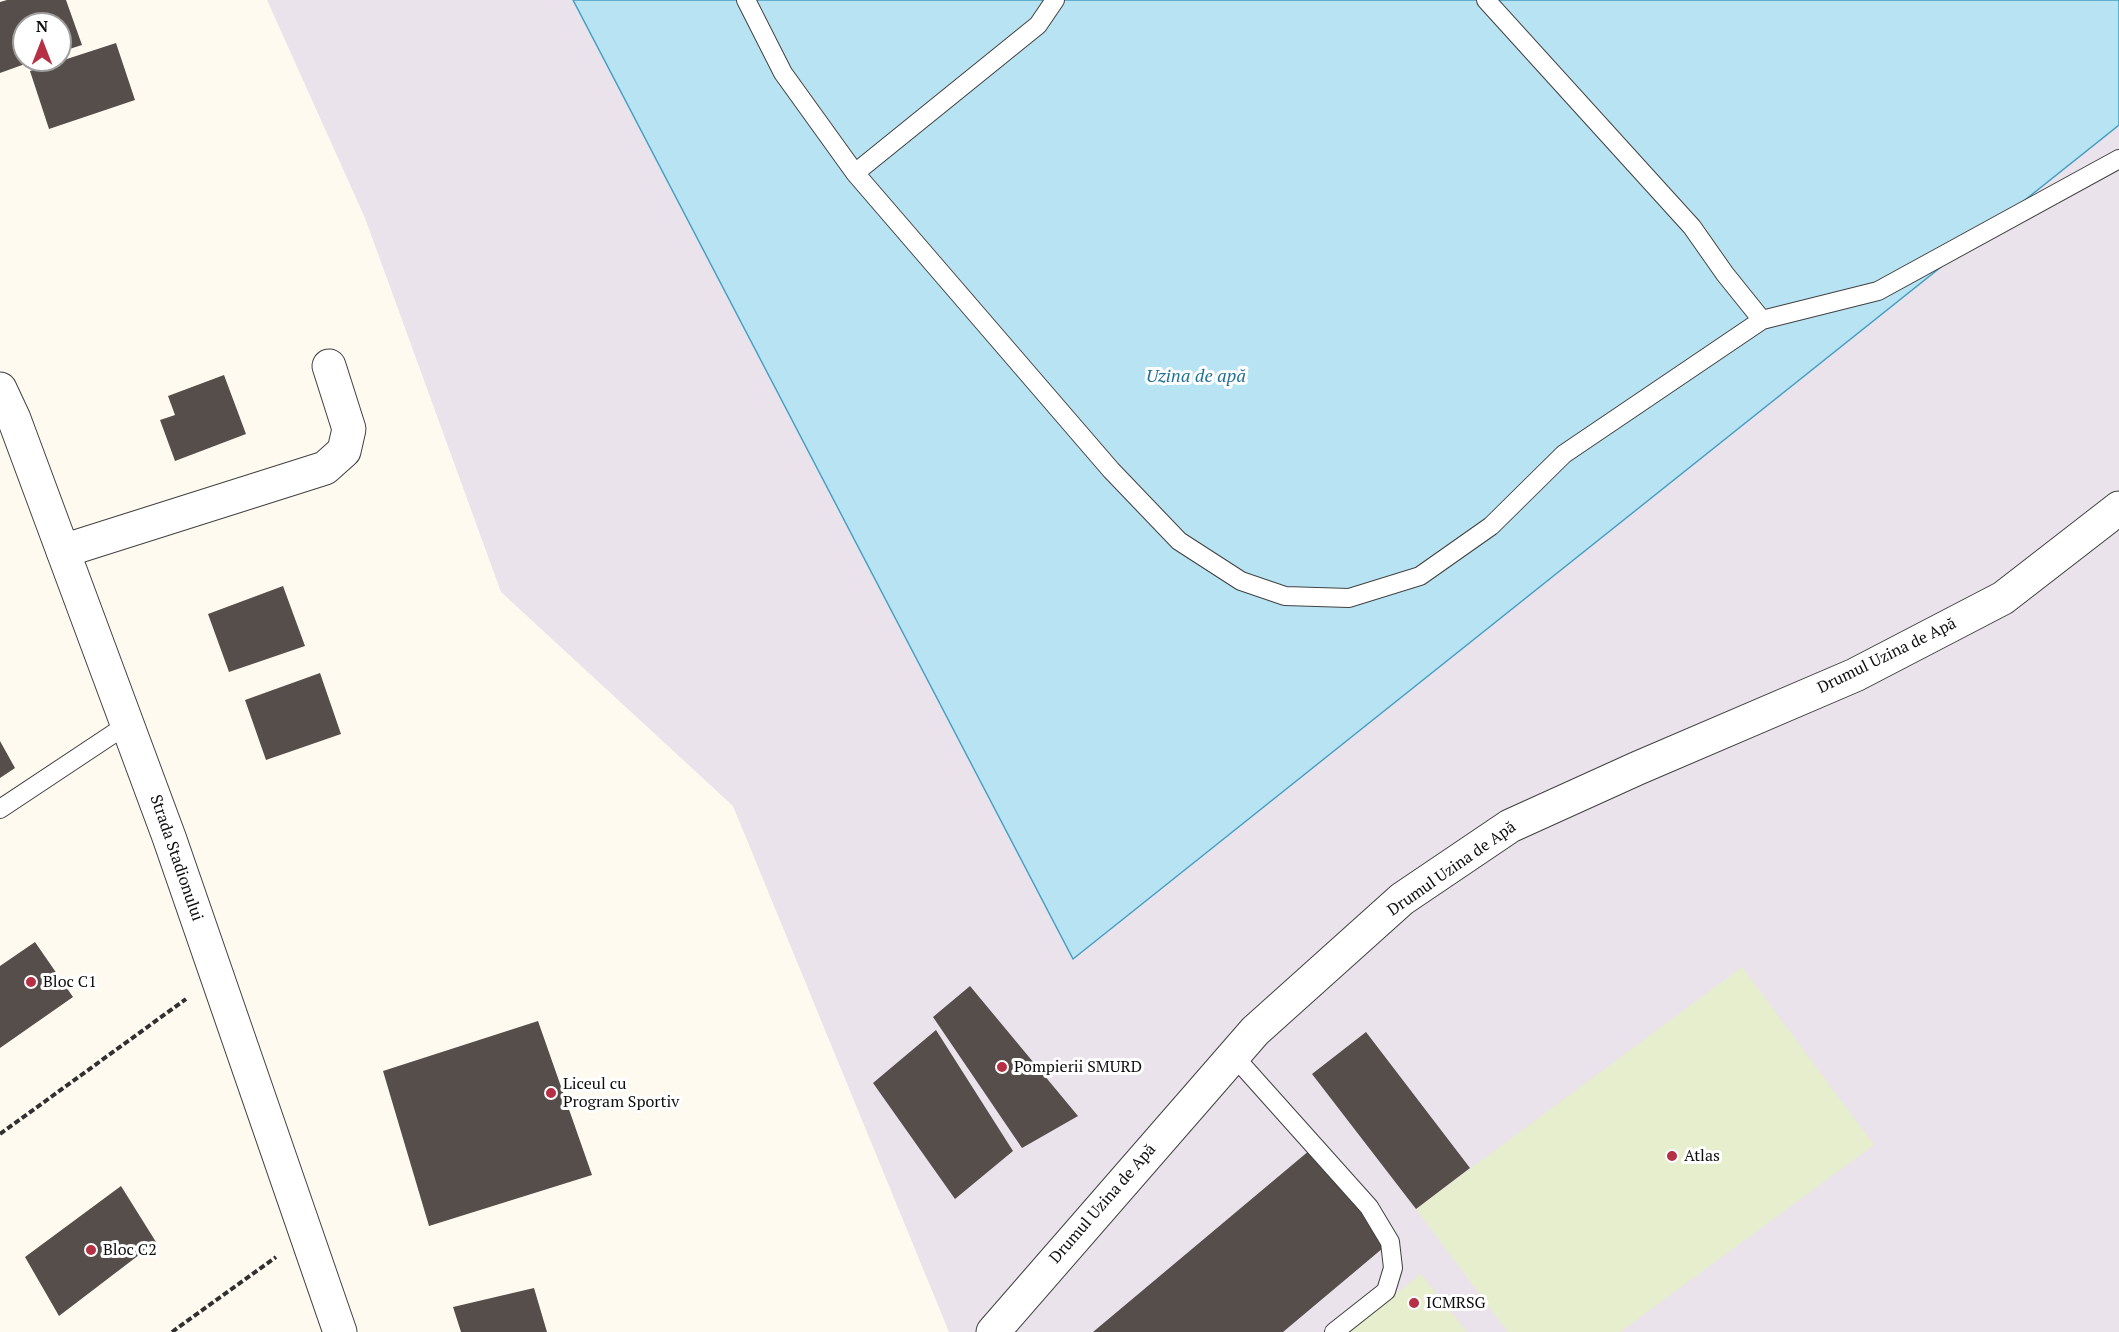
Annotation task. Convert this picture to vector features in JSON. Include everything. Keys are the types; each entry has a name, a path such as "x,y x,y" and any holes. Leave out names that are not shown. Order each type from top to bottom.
{"street":[{"path":"63,551 325,468 344,450 349,429 330,366"},
{"name":"Strada Stadionului","path":"0,389 14,419 169,837 340,1332"},
{"name":"Drumul Uzina de Apă","path":"993,1332 1255,1031 1402,900 1510,826 1876,664 2003,598 2119,508"}],"lane":[{"path":"746,0 783,73 855,173 1111,470 1179,541 1241,581 1285,596 1350,598 1420,576 1491,526 1564,454 1762,320 1878,291 2119,159"},
{"path":"855,173 1038,25 1055,0"},
{"path":"1486,0 1692,227 1725,274 1762,320"},
{"path":"0,809 128,724"},
{"path":"1233,1055 1369,1207 1390,1242 1393,1268 1386,1291 1334,1332"}],"path":[{"path":"0,1134 217,976"},
{"path":"172,1332 307,1235"}],"shaded area":[{"path":"267,0 2119,0 2119,1332 949,1332 733,806 501,592 365,218"}],"green space":[{"name":"Atlas","path":"1742,967 1874,1145 1620,1332 1508,1332 1416,1209"},
{"name":"ICMRSG","path":"1421,1274 1467,1332 1347,1332"}],"water":[{"name":"Uzina de apă","path":"573,0 2119,0 2119,125 1073,959"}],"building":[{"path":"66,0 70,12 12,12 12,69 0,73 0,2"},
{"path":"72,17 82,45 72,48"},
{"path":"116,43 135,100 49,129 30,72 72,72 72,57"},
{"path":"224,375 246,434 175,461 160,420 175,415 168,396"},
{"path":"283,586 305,646 229,672 208,614"},
{"path":"320,673 341,734 266,760 245,700"},
{"path":"0,741 15,768 0,778"},
{"name":"Bloc C1","path":"35,942 73,997 0,1048 0,966"},
{"name":"Pompierii SMURD","path":"970,986 1078,1116 1022,1148 933,1017"},
{"path":"538,1021 592,1175 429,1226 383,1071"},
{"path":"936,1030 1013,1151 955,1199 873,1083"},
{"path":"1366,1032 1470,1168 1416,1209 1312,1074"},
{"path":"1310,1150 1389,1243 1283,1332 1093,1332"},
{"name":"Bloc C2","path":"121,1186 156,1242 59,1316 25,1257"},
{"path":"534,1288 547,1332 461,1332 453,1307"}],"place":[{"name":"Bloc C1","path":"31,982"},
{"name":"Pompierii SMURD","path":"1002,1067"},
{"name":"Liceul cu Program Sportiv","path":"551,1093"},
{"name":"Atlas","path":"1672,1156"},
{"name":"Bloc C2","path":"91,1250"},
{"name":"ICMRSG","path":"1414,1303"}]}
